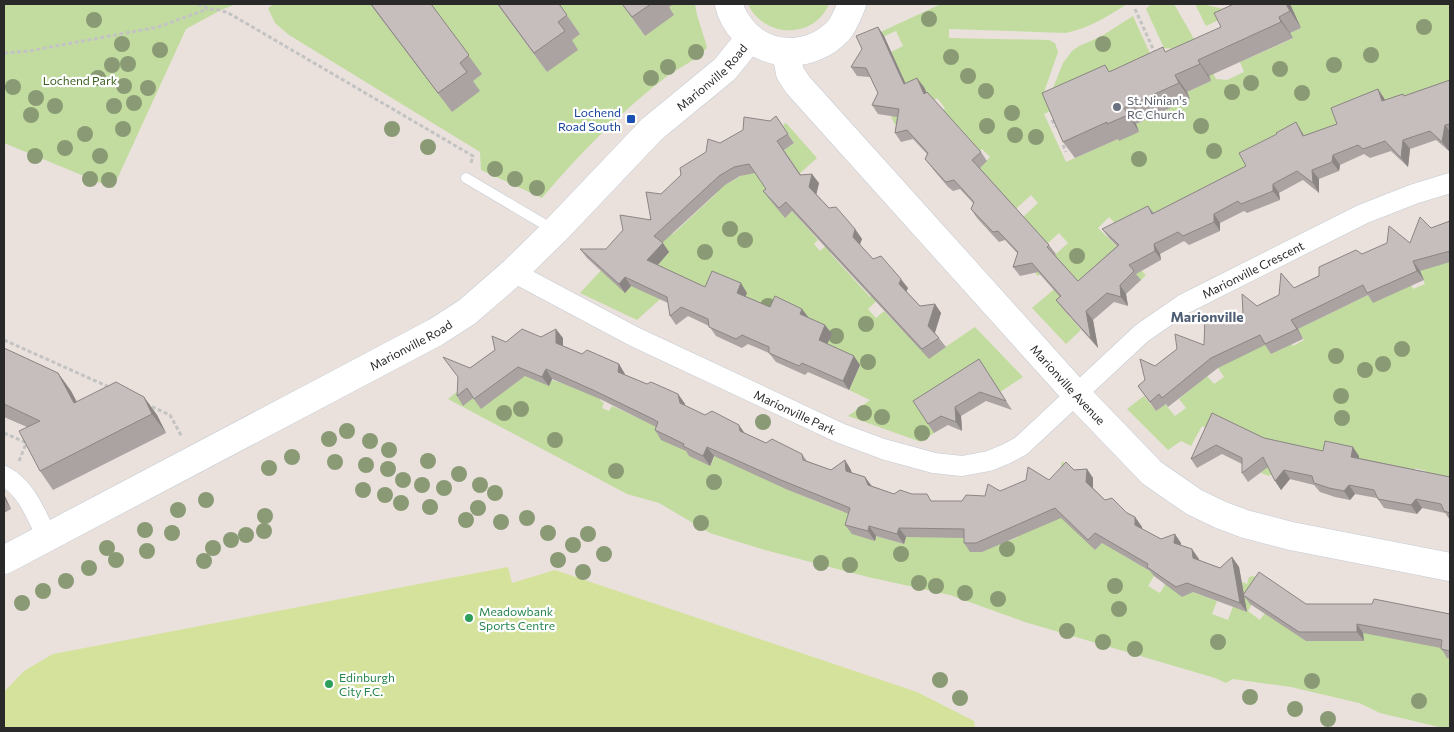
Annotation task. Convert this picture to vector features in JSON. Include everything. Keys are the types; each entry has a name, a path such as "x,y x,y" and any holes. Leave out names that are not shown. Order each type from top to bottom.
{"street":[{"name":"Marionville Road","path":"728,4 738,25 750,38 773,50 786,52 801,51 815,47 828,40 839,29 847,17 852,4"},
{"name":"Marionville Road","path":"4,560 436,332 462,315 513,272 555,231 652,129 725,69 750,38"},
{"name":"Marionville Avenue","path":"786,52 790,73 798,86 1077,395 1152,473 1179,493 1221,515 1275,532 1450,567"},
{"name":"Marionville Crescent","path":"1077,395 1142,333 1184,304 1363,214 1414,194 1450,183"},
{"name":"Marionville Park","path":"513,272 635,337 840,433 883,449 934,464 971,465 989,461 1006,454 1029,439 1077,395"},
{"path":"7,478 24,492 47,537"}],"lane":[{"path":"466,178 555,231"}],"path":[{"path":"198,4 232,15 473,156 466,178"},
{"path":"1135,8 1158,60"},
{"path":"4,53 29,51 158,27 209,9"},
{"path":"1052,120 1055,127"},
{"path":"1063,145 1066,152"},
{"path":"4,340 117,391"},
{"path":"144,403 170,415 194,460"},
{"path":"4,433 27,442"},
{"path":"7,478 29,438"}],"green space":[{"name":"Lochend Park","path":"4,4 236,4 186,29 113,188 4,143"},
{"path":"274,4 374,4 473,81 430,4 497,4 547,72 571,40 580,34 558,4 622,4 645,36 669,7 674,4 695,4 707,47 696,58 670,74 618,117 542,198 481,170 480,152 289,35 275,23 268,8"},
{"path":"748,4 829,4 822,16 812,24 801,29 788,30 776,28 765,23 755,15"},
{"path":"941,4 1127,4 1098,22 1066,33 949,29 949,38 1049,40 1055,43 1058,52 1043,95 1049,98 1063,63 1072,51 1100,37 1133,16 1158,71 1116,81 1044,114 1066,162 1118,139 1139,132 1136,124 1190,99 1187,92 1211,81 1201,57 1205,56 1216,79 1227,80 1244,72 1240,62 1292,39 1290,33 1301,28 1290,4 1450,4 1450,83 1388,110 1384,98 1344,133 1310,147 1301,130 1288,135 1265,200 1125,233 1109,217 1098,228 1146,275 1141,280 1063,309 1081,330 1066,344 1032,308 1071,275 1056,259 1038,276 1035,273 1068,243 1059,233 1047,244 1022,218 1038,203 1031,195 994,229 978,169 990,157 982,149 950,179 933,119 945,108 937,98 904,128 898,122 895,125 891,116 910,93 891,52 903,46 896,31 863,46 861,41"},
{"path":"1151,4 1174,4 1201,51 1164,48 1146,9"},
{"path":"1195,4 1202,4 1236,12 1206,26"},
{"path":"786,123 817,158 770,200 785,217 792,211 818,240 814,244 820,251 845,229 849,235 830,253 870,297 890,279 896,283 868,309 876,318 884,311 929,358 975,327 1023,377 1000,392 985,369 934,433 921,442 848,416 870,400 849,390 860,365 825,349 831,334 773,323 678,283 637,320 580,293 655,214 673,234 717,193 699,174 727,184 753,169 791,161 784,150 794,143 783,125"},
{"path":"1409,246 1450,262 1450,485 1425,480 1426,471 1415,468 1412,477 1358,465 1359,456 1348,453 1333,488 1269,476 1261,473 1273,448 1202,426 1191,446 1181,441 1168,450 1127,409 1144,396 1156,411 1165,404 1175,416 1186,408 1179,399 1207,376 1214,384 1224,377 1203,345 1211,341 1266,344 1271,354 1287,346 1287,334 1293,346 1304,340 1298,329 1407,276 1413,289 1425,284"},
{"path":"529,373 565,384 611,375 600,400 604,403 602,408 609,411 612,406 654,425 666,400 674,436 690,456 710,466 726,432 786,489 843,512 853,486 874,541 876,536 904,544 915,510 970,538 971,552 983,552 984,510 991,506 1006,542 1018,537 1014,527 1059,478 1062,461 1073,472 1095,550 1122,522 1114,550 1155,574 1148,586 1160,593 1180,559 1190,591 1217,601 1212,614 1228,620 1242,582 1247,584 1249,577 1254,576 1264,583 1248,611 1260,620 1265,613 1312,641 1363,641 1363,615 1449,650 1450,728 1380,713 1359,703 1291,687 1233,679 1226,683 1215,678 1025,622 950,595 868,577 765,550 710,533 659,503 627,494 448,399 458,391 467,402 473,398 481,408"},
{"name":"Meadowbank Sports Centre","path":"508,567 512,583 555,570 917,692 974,721 975,728 4,728 4,692 24,671 53,654"}],"building":[{"path":"371,4 431,4 469,55 460,63 467,72 438,93"},
{"path":"498,4 559,4 567,15 558,22 565,31 534,53"},
{"path":"622,4 651,4 632,17"},
{"path":"1234,4 1286,4 1290,11 1279,17 1281,22 1198,60 1200,64 1175,75 1179,83 1124,108 1128,115 1107,124 1107,122 1063,142 1042,93 1105,65 1109,72 1163,47 1165,52 1221,27 1214,13"},
{"path":"878,27 904,84 917,78 924,94 927,92 981,152 972,160 1049,245 1047,247 1078,281 1119,245 1102,229 1148,206 1152,214 1246,166 1239,153 1296,122 1303,136 1337,124 1331,108 1378,89 1382,101 1403,94 1404,96 1450,80 1450,124 1445,125 1442,142 1430,131 1403,140 1401,158 1385,141 1363,149 1358,145 1333,155 1332,162 1312,170 1313,183 1297,171 1273,184 1273,191 1241,204 1238,201 1214,214 1214,222 1183,236 1178,232 1154,244 1155,251 1129,265 1134,271 1120,285 1121,297 1107,293 1086,311 1091,339 1056,300 1061,296 1032,263 1013,267 1018,252 998,231 993,232 971,209 974,202 954,180 946,182 942,178 925,159 928,153 907,130 895,133 899,109 872,105 878,93 866,68 851,67 862,49 856,36"},
{"path":"776,116 788,134 777,141 800,175 812,174 809,187 829,208 836,207 855,229 853,237 873,259 881,256 901,279 899,284 920,306 935,304 928,326 939,338 922,349 786,202 779,208 763,191 766,189 749,164 734,167 719,176 654,236 663,243 647,260 705,287 712,271 741,283 737,293 770,307 775,296 802,309 800,314 825,325 819,340 854,356 843,381 802,363 799,366 769,353 769,347 742,335 736,339 709,327 708,319 681,307 670,316 667,297 625,277 619,284 580,249 606,249 623,230 620,215 651,220 646,192 661,194 681,175 680,168 706,152 708,139 720,143 743,130 744,117 770,121"},
{"path":"1420,217 1431,228 1450,221 1450,251 1413,261 1417,271 1367,293 1363,285 1291,320 1297,329 1265,344 1260,335 1211,358 1162,398 1159,394 1150,402 1138,386 1145,380 1140,359 1155,366 1177,349 1175,334 1204,345 1205,316 1221,324 1243,313 1242,294 1257,306 1279,295 1281,273 1294,288 1319,276 1319,267 1356,250 1362,254 1387,243 1389,226 1410,243"},
{"path":"522,329 541,337 556,329 556,343 582,354 587,350 619,364 618,372 647,384 651,382 678,394 680,403 705,415 712,411 739,425 740,431 766,443 772,439 802,454 803,460 831,470 845,460 846,471 865,477 868,485 894,494 900,490 912,494 927,494 931,501 962,501 966,495 985,496 988,484 1000,491 1026,480 1028,467 1049,480 1066,462 1074,470 1087,469 1086,482 1105,500 1112,498 1127,513 1135,517 1135,525 1161,539 1175,534 1174,543 1192,549 1193,558 1220,568 1232,557 1240,603 1187,583 1176,587 1147,567 1148,564 1095,533 1088,540 1055,508 976,543 964,543 964,529 899,528 897,534 869,526 868,531 845,525 850,508 707,447 703,456 683,446 684,444 655,430 658,422 653,419 546,369 542,377 518,367 474,399 467,388 457,396 458,377 443,357 470,368 495,350 492,336 506,342"},
{"path":"4,348 58,373 74,403 116,382 144,397 152,414 40,471 19,431 40,421 4,404"},
{"path":"979,359 1006,401 980,392 955,407 956,422 941,416 928,424 913,401"},
{"path":"1212,413 1264,438 1323,451 1325,441 1353,447 1351,457 1450,477 1450,513 1444,511 1441,504 1416,499 1411,505 1378,499 1374,490 1349,485 1344,491 1329,488 1314,483 1312,476 1284,470 1275,481 1263,457 1242,473 1242,458 1216,445 1191,459"},
{"path":"1259,572 1306,604 1372,604 1374,599 1450,614 1450,651 1441,649 1442,640 1357,624 1357,632 1299,632 1243,595"}],"place":[{"name":"St. Ninian's RC Church","path":"1117,107"},
{"name":"Lochend Road South","path":"631,119"},
{"name":"Meadowbank Sports Centre","path":"469,618"},
{"name":"Edinburgh City F.C.","path":"329,684"}],"district":[{"name":"Marionville","path":"1207,316"}]}
